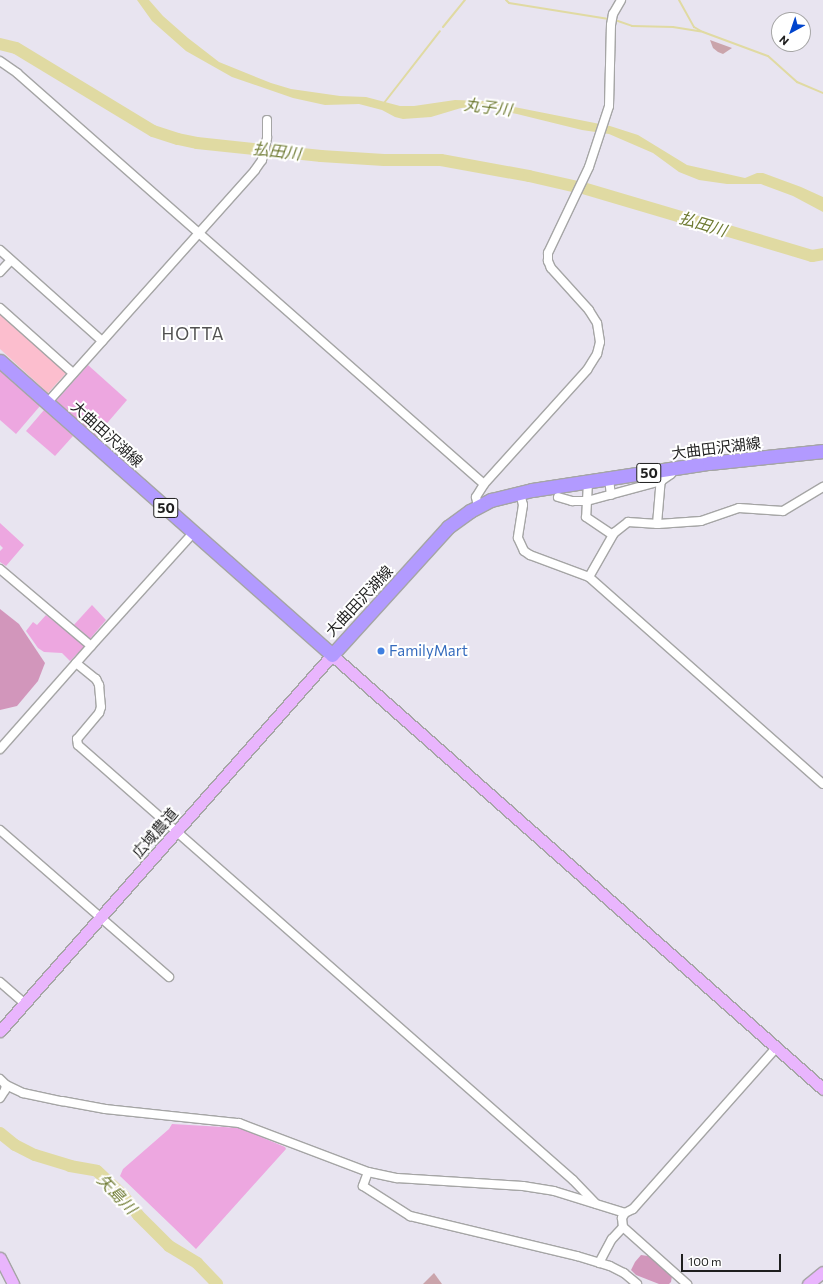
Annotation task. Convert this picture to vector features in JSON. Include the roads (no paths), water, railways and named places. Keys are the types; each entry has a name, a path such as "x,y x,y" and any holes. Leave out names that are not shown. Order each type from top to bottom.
{"main road":[{"name":"大曲田沢湖線","path":"0,361 332,655 448,527 478,506 505,496 570,484 610,479 661,476 675,469 709,463 823,451"}],"street":[{"path":"478,506 476,496 484,484 587,370 597,354 600,342 597,323 589,310 551,268 548,261 548,253 589,167 609,106 610,25 613,14 621,0"},
{"path":"0,60 17,73 484,484"},
{"path":"47,403 255,170 262,160 267,138 267,120"},
{"path":"0,250 102,341"},
{"path":"0,272 11,260"},
{"path":"0,308 73,373"},
{"path":"558,497 569,500 587,501 611,495 661,476 657,524"},
{"path":"610,479 611,495"},
{"path":"588,482 586,517 613,535"},
{"path":"569,500 570,484"},
{"path":"590,577 613,535 628,522 657,524 701,521 739,508 783,511 823,487"},
{"path":"520,493 523,505 518,538 524,551 530,556 590,577 823,784"},
{"path":"0,749 90,646 194,532"},
{"path":"0,569 90,646"},
{"path":"332,655 823,1089"},
{"name":"広域農道","path":"0,1031 332,655"},
{"path":"76,663 96,679 99,685 101,706 99,713 77,739 78,745 177,830 573,1180 597,1205"},
{"path":"0,830 169,977"},
{"path":"0,982 24,1003"},
{"path":"3,1082 23,1093 105,1109 239,1123 368,1172 397,1178 523,1186 554,1191 625,1213 633,1210 776,1048"},
{"path":"0,1098 5,1090 3,1082"},
{"path":"368,1172 363,1186 410,1216 599,1263 624,1273 637,1284"},
{"path":"599,1263 612,1239 622,1227 622,1218 625,1213"},
{"path":"622,1227 688,1284"},
{"path":"0,1258 12,1284"},
{"path":"808,1284 823,1272"}],"water":[{"name":"丸子川","path":"137,0 149,0 163,16 219,62 271,83 291,89 340,96 366,97 400,106 414,106 455,100 484,101 610,126 638,135 687,165 745,178 757,173 763,173 801,187 823,197 823,212 793,196 761,184 727,184 699,180 679,172 653,153 609,134 582,130 517,114 481,107 461,108 431,117 403,119 395,117 382,110 359,104 325,105 293,98 232,77 186,51 152,21"}],"waterway":[{"path":"443,27 465,0"},
{"path":"506,0 509,3 609,19"},
{"path":"679,0 694,27 701,31"},
{"path":"615,20 632,26 673,27 703,32 768,56 797,82 823,93"},
{"path":"384,103 440,31"},
{"name":"払田川","path":"0,44 16,48 153,131 178,139 197,143 321,156 384,160 441,160 529,176 577,187"},
{"name":"払田川","path":"583,188 812,256 823,254"},
{"name":"矢島川","path":"0,1133 15,1145 35,1155 70,1166 97,1171 123,1195 138,1215 169,1246 197,1263 217,1284"}],"place":[{"name":"FamilyMart","path":"381,651"}],"district":[{"name":"HOTTA","path":"193,334"}]}
